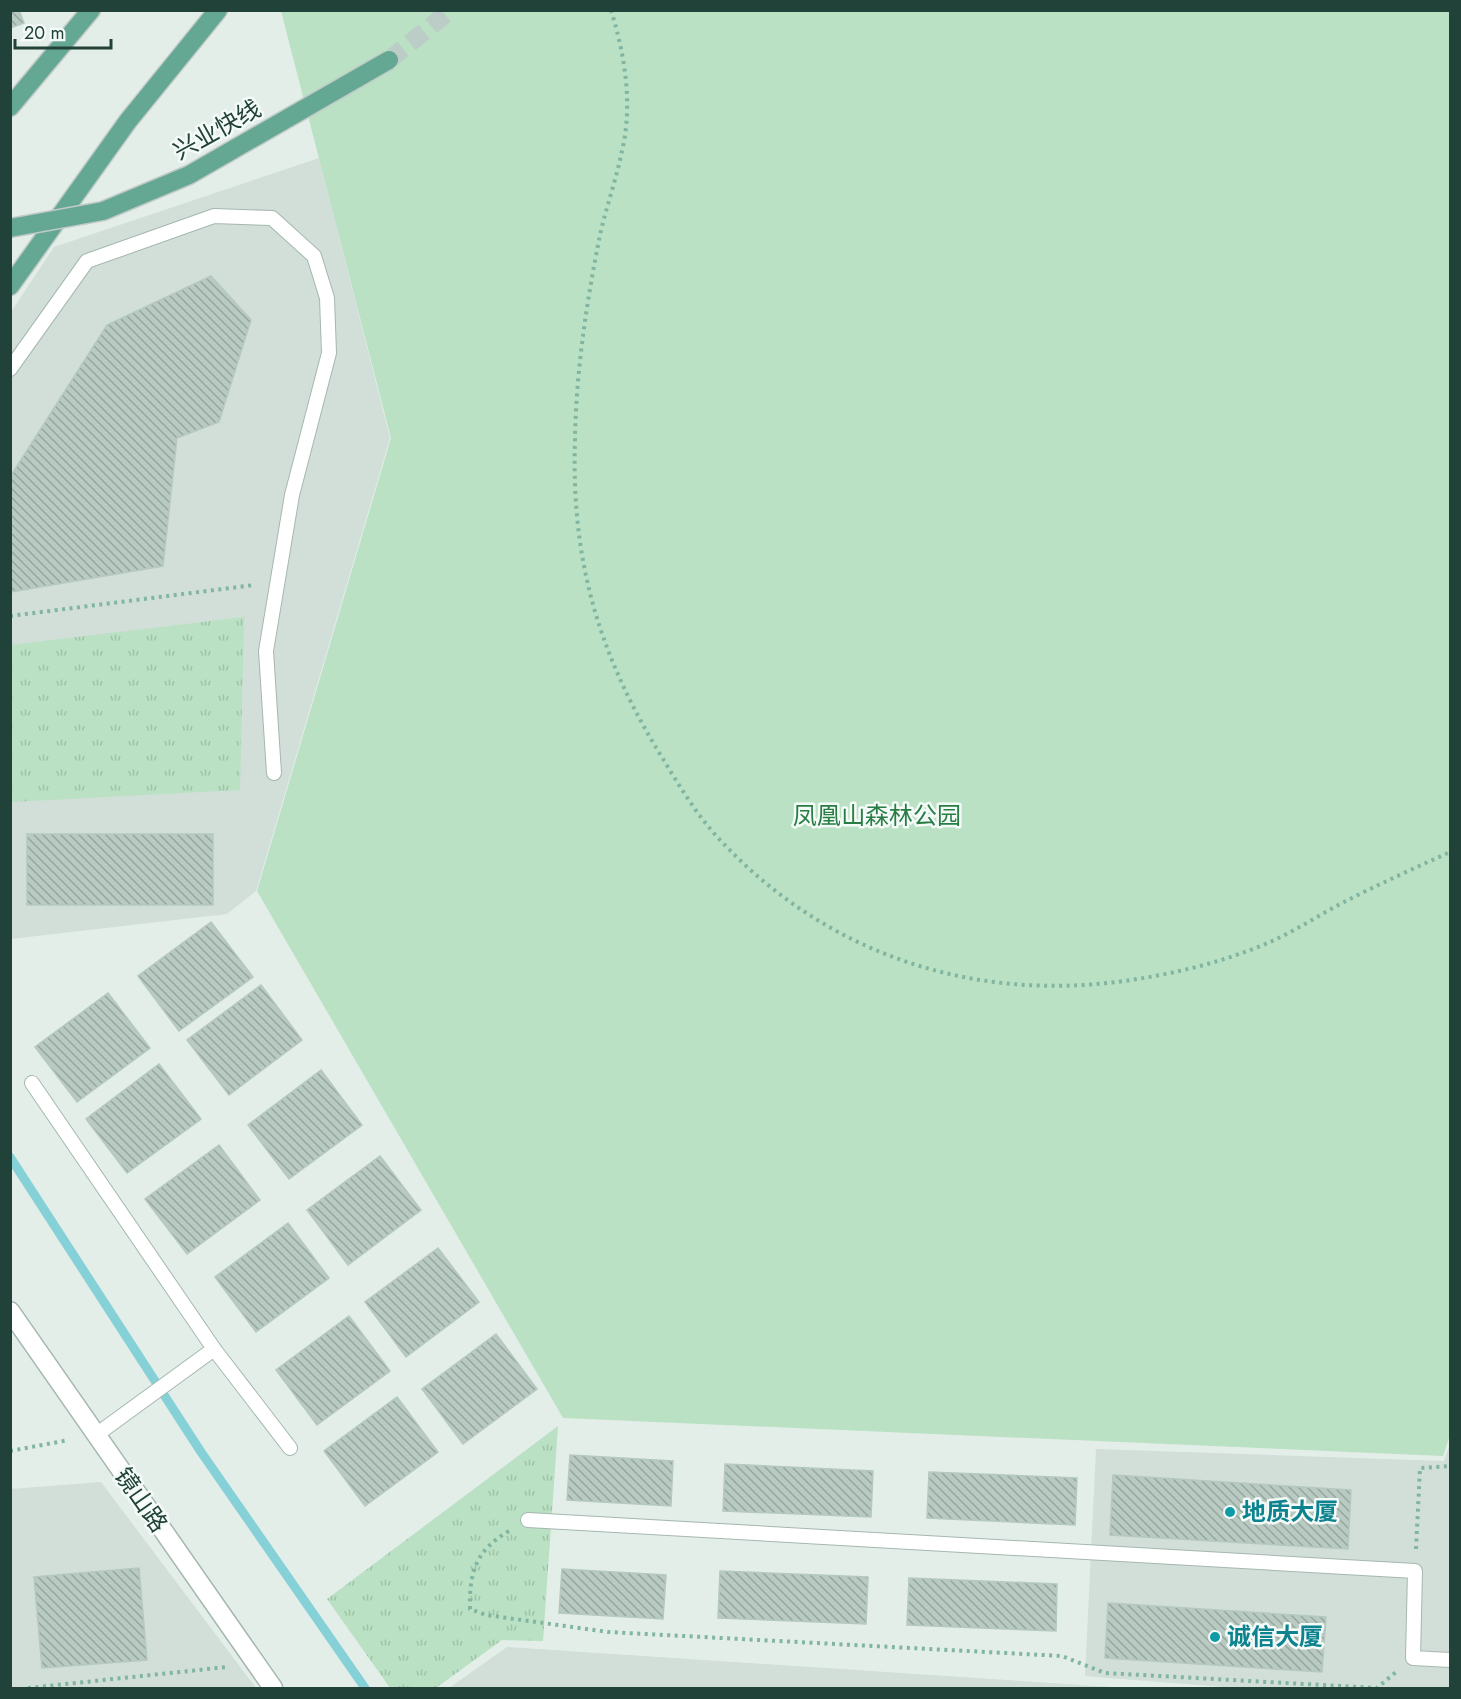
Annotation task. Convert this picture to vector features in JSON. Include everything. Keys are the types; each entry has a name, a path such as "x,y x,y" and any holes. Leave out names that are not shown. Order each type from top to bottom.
{"main road":[{"path":"10,107 91,10"},
{"path":"10,286 128,121 218,10"},
{"name":"兴业快线","path":"10,228 103,211 189,175 389,60"}],"street":[{"name":"镜山路","path":"10,1311 273,1689"}],"lane":[{"path":"10,369 87,261 214,216 272,218 314,256 327,298 329,353 292,495 266,651 274,773"},
{"path":"32,1083 214,1349 290,1448"},
{"path":"96,1435 214,1349"},
{"path":"528,1520 1415,1570 1413,1658 1450,1660"}],"path":[{"path":"611,10 621,43 628,112 623,148 592,275 578,378 575,495 579,543 600,634 628,696 680,786 718,838 752,872 792,905 841,936 925,969 975,980 1066,987 1125,981 1225,959 1273,940 1343,902 1450,852"},
{"path":"10,616 278,582"},
{"path":"10,1451 96,1435"},
{"path":"1415,1570 1420,1468 1450,1466"},
{"path":"528,1520 494,1540 475,1562 470,1590 470,1609 486,1615 608,1632 1062,1656 1105,1673 1365,1688 1377,1688 1413,1658"},
{"path":"28,1689 255,1663"}],"shaded area":[{"path":"319,158 390,438 256,891 227,914 11,939 11,312 54,247"},
{"path":"1450,1444 1450,1688 1235,1688 1085,1676 1096,1449 1444,1461"},
{"path":"101,1482 256,1688 11,1688 11,1489"},
{"path":"507,1647 1127,1688 449,1688"}],"green space":[{"name":"凤凰山森林公园","path":"281,11 1450,11 1450,1435 1443,1456 563,1418 257,891 391,438"},
{"path":"244,617 240,790 11,802 11,645"},
{"path":"558,1426 543,1641 502,1640 436,1688 390,1688 327,1599"}],"building":[{"path":"10,10 19,10 24,23 10,28"},
{"path":"211,276 251,320 219,422 177,438 163,566 10,592 10,477 107,325"},
{"path":"27,834 213,834 213,905 27,905"},
{"path":"211,922 253,977 179,1031 138,976"},
{"path":"261,985 302,1040 229,1095 187,1040"},
{"path":"108,993 150,1048 77,1102 35,1047"},
{"path":"159,1064 201,1119 127,1173 86,1119"},
{"path":"321,1070 362,1125 289,1179 248,1125"},
{"path":"219,1145 260,1200 187,1254 145,1199"},
{"path":"380,1156 421,1210 348,1265 307,1210"},
{"path":"288,1223 329,1278 256,1332 215,1277"},
{"path":"438,1248 479,1302 406,1357 365,1302"},
{"path":"349,1316 390,1371 317,1425 276,1370"},
{"path":"496,1334 537,1389 463,1444 422,1389"},
{"path":"397,1397 438,1452 365,1506 324,1451"},
{"path":"570,1455 673,1461 671,1506 567,1500"},
{"path":"725,1464 873,1471 871,1517 723,1511"},
{"path":"929,1472 1077,1478 1075,1525 927,1518"},
{"name":"地质大厦","path":"1113,1475 1351,1490 1348,1549 1110,1535"},
{"path":"139,1568 147,1660 42,1668 34,1577"},
{"path":"562,1569 666,1575 663,1619 559,1613"},
{"path":"720,1571 868,1577 866,1624 718,1618"},
{"path":"909,1578 1057,1584 1056,1631 907,1625"},
{"name":"诚信大厦","path":"1108,1603 1326,1617 1322,1672 1105,1658"}],"waterway":[{"path":"10,1157 201,1452 365,1688"}],"tunnel":[{"path":"389,60 451,10"}],"place":[{"name":"地质大厦","path":"1230,1512"},
{"name":"诚信大厦","path":"1215,1637"}]}
